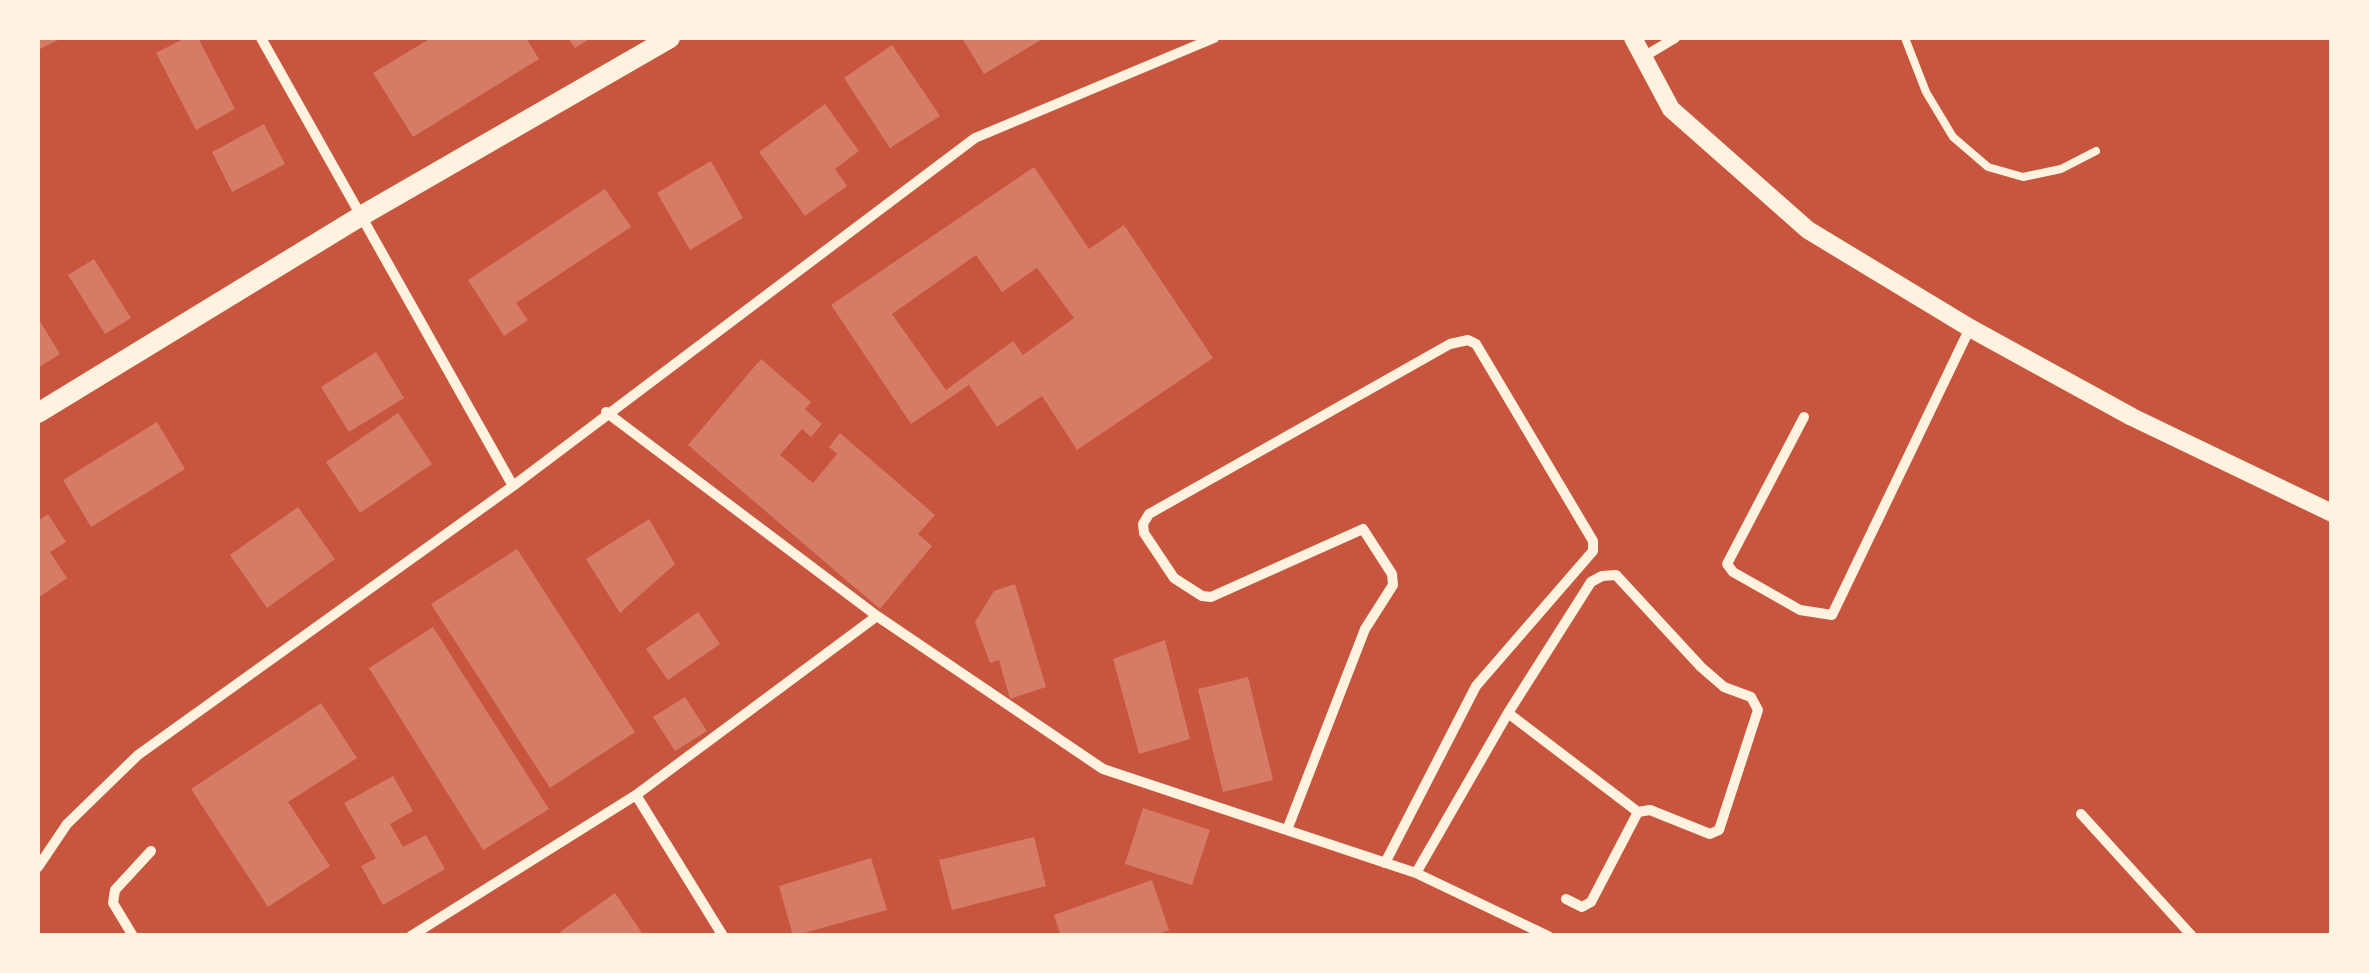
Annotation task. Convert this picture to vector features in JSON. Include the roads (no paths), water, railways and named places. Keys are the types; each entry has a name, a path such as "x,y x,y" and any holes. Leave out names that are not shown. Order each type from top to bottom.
{"main road":[{"path":"38,413 362,216 670,38"}],"street":[{"path":"261,38 513,486"},
{"path":"38,867 68,824 138,755 513,486 606,412 975,138 1214,38"},
{"path":"1634,38 1671,109 1808,230 1970,328 2132,417 2332,514"},
{"path":"1644,56 1676,38"},
{"path":"1804,417 1727,564 1732,572 1800,610 1832,615 1970,328"},
{"path":"1287,830 1366,629 1393,586 1392,574 1364,529 1211,597 1202,596 1174,578 1143,524 1150,514 1350,400 1450,344 1468,340 1476,344 1593,542 1593,550 1476,686 1385,862"},
{"path":"606,412 877,616 1103,769 1416,873 1548,936"},
{"path":"1416,873 1508,712 1591,582 1616,575 1701,667 1724,687 1751,696 1758,710 1720,830 1710,834 1650,810 1638,812 1508,712"},
{"path":"411,936 636,795 877,616"},
{"path":"636,795 723,936"},
{"path":"1566,899 1582,907 1591,902 1638,812"},
{"path":"2081,814 2192,936"},
{"path":"133,936 113,904 116,890 152,851"}],"lane":[{"path":"1905,38 1926,92 1953,136 1988,166 2022,176 2061,169 2096,152"}]}
